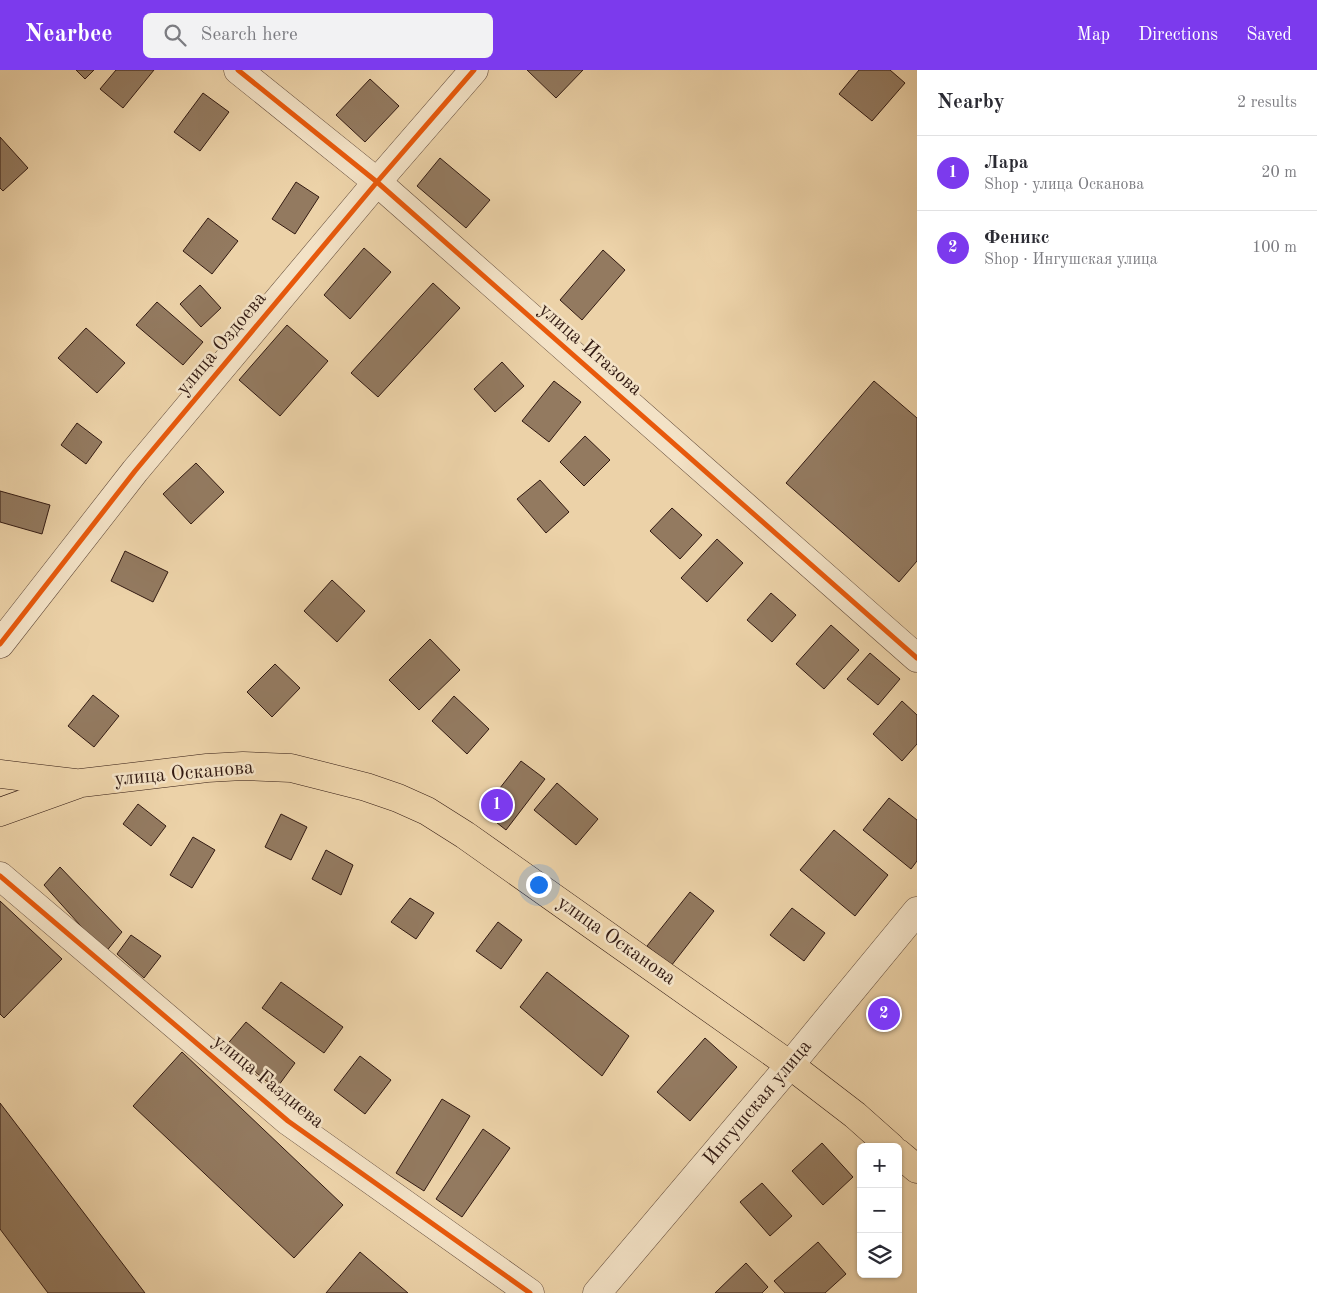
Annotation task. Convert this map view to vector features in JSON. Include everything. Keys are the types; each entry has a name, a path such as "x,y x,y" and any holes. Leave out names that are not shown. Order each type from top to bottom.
{"main road":[{"name":"улица Осканова","path":"0,812 82,783 207,768 243,766 291,768 331,777 398,798 427,811 465,834 790,1065 886,1143"},
{"name":"улица Осканова","path":"0,774 82,783"},
{"path":"902,1156 917,1169"}],"street":[{"name":"улица Итазова","path":"238,70 378,182 917,658"},
{"name":"улица Оздоева","path":"0,644 135,471 474,70"},
{"name":"улица Газдиева","path":"0,876 288,1120 530,1293"},
{"name":"Ингушская улица","path":"597,1293 790,1065 917,911"}],"building":[{"path":"76,70 94,70 85,79"},
{"path":"116,70 154,70 123,108 100,89"},
{"path":"527,70 583,70 556,98"},
{"path":"859,70 890,70 905,83 872,121 839,94"},
{"path":"370,79 399,106 365,142 336,115"},
{"path":"203,93 229,112 200,151 174,132"},
{"path":"0,137 28,168 3,191 0,188"},
{"path":"440,158 490,200 466,228 417,186"},
{"path":"296,182 319,197 295,234 272,219"},
{"path":"208,218 238,241 212,274 183,251"},
{"path":"364,248 391,272 350,319 324,295"},
{"path":"603,250 625,270 582,320 560,300"},
{"path":"433,283 460,308 378,397 351,373"},
{"path":"200,285 221,308 201,327 180,304"},
{"path":"157,302 203,342 183,365 136,325"},
{"path":"287,325 328,361 280,416 239,380"},
{"path":"86,328 125,363 97,393 58,358"},
{"path":"502,362 524,386 495,412 474,389"},
{"path":"554,381 581,402 549,442 522,421"},
{"path":"874,381 917,418 917,561 899,582 786,483"},
{"path":"77,423 102,442 86,464 61,445"},
{"path":"585,436 610,460 584,486 560,462"},
{"path":"196,463 224,492 191,524 163,494"},
{"path":"540,480 569,512 546,533 517,499"},
{"path":"0,491 50,505 42,534 0,522"},
{"path":"672,508 702,535 680,559 650,531"},
{"path":"717,539 743,563 707,602 681,578"},
{"path":"125,551 168,572 153,602 111,581"},
{"path":"332,580 365,611 337,642 304,611"},
{"path":"771,593 796,615 772,642 747,620"},
{"path":"831,625 859,650 824,689 796,664"},
{"path":"430,639 460,670 419,710 389,680"},
{"path":"870,653 900,679 878,705 847,679"},
{"path":"275,664 300,688 272,717 247,692"},
{"path":"93,695 119,716 94,747 68,726"},
{"path":"454,696 489,729 467,754 432,721"},
{"path":"902,701 917,715 917,744 902,761 873,734"},
{"path":"521,761 545,779 506,830 482,811"},
{"path":"557,783 598,819 576,845 534,810"},
{"path":"889,798 917,820 917,861 911,869 863,830"},
{"path":"138,804 166,826 151,846 123,824"},
{"path":"281,814 307,827 291,860 265,847"},
{"path":"834,830 888,875 855,916 800,870"},
{"path":"193,837 215,850 192,888 170,875"},
{"path":"326,850 353,865 341,895 312,879"},
{"path":"60,867 122,932 105,953 44,885"},
{"path":"690,892 714,911 671,966 647,946"},
{"path":"410,898 434,913 416,939 391,922"},
{"path":"0,901 62,959 4,1018 0,1014"},
{"path":"792,908 825,933 804,961 770,935"},
{"path":"498,922 522,940 501,969 476,951"},
{"path":"131,935 161,956 144,978 117,954"},
{"path":"547,972 629,1036 602,1076 520,1007"},
{"path":"281,982 343,1027 324,1053 262,1008"},
{"path":"246,1022 295,1063 276,1089 225,1047"},
{"path":"705,1038 737,1067 690,1121 657,1092"},
{"path":"182,1052 343,1205 294,1258 133,1106"},
{"path":"360,1056 391,1080 365,1114 334,1090"},
{"path":"442,1099 470,1116 424,1191 396,1173"},
{"path":"0,1103 145,1293 48,1293 0,1229"},
{"path":"483,1129 510,1148 462,1217 436,1199"},
{"path":"822,1143 853,1177 823,1205 792,1171"},
{"path":"762,1183 792,1216 770,1236 740,1202"},
{"path":"818,1242 846,1274 825,1293 785,1293 774,1281"},
{"path":"360,1252 408,1293 326,1293"},
{"path":"746,1263 768,1287 762,1293 715,1293"}],"cycle path":[{"path":"238,70 377,182 917,658"},
{"path":"0,644 135,471 377,182 474,70"},
{"path":"0,876 288,1121 530,1293"}],"place":[{"name":"Лара","path":"497,805"},
{"name":"Феникс","path":"884,1014"}]}
